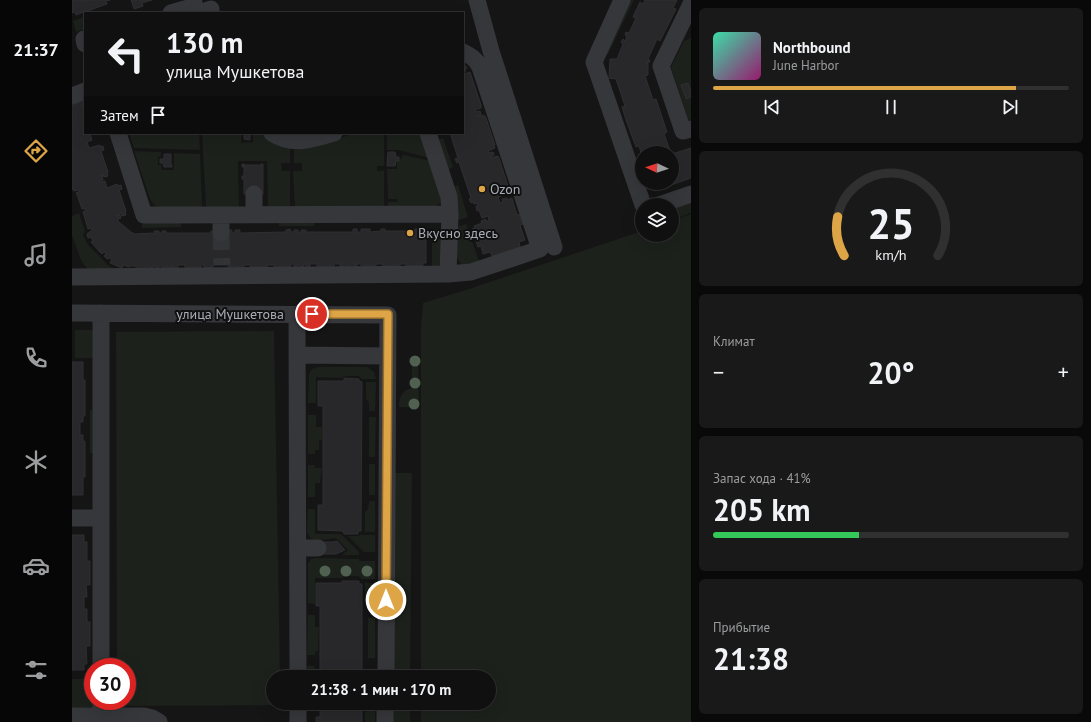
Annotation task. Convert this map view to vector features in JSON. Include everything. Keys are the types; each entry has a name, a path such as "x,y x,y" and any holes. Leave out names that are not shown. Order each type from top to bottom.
{"street":[{"path":"477,0 491,51 554,247"},
{"path":"622,0 594,62 641,198"},
{"path":"691,4 661,66 683,131 691,129"},
{"path":"177,12 199,8"},
{"path":"73,272 222,271 448,274 470,272 540,249 480,67 473,56 464,52"},
{"path":"72,96 84,91"},
{"path":"118,134 144,215 450,214"},
{"path":"273,134 279,138 294,142 309,141 331,134"},
{"path":"428,134 449,197 450,214 448,274"},
{"path":"254,194 254,214"},
{"path":"679,198 691,194"},
{"path":"221,215 221,233"},
{"name":"улица Мушкетова","path":"72,313 388,314 388,356"},
{"path":"101,313 101,658"},
{"path":"297,314 298,670"},
{"path":"297,355 388,356 386,670"},
{"path":"72,518 101,518"},
{"path":"298,548 318,548"},
{"path":"72,716 97,710"},
{"path":"107,710 144,716 155,720"},
{"path":"298,710 298,722"},
{"path":"385,710 385,722"}],"shaded area":[{"path":"629,0 634,0 608,54 603,52"},
{"path":"84,17 84,29 76,32 73,21"},
{"path":"691,38 691,92 688,83 681,85 685,99 691,97 690,120 688,119 671,67 684,41"},
{"path":"129,134 199,134 200,150 134,148"},
{"path":"202,134 241,134 241,143 253,142 253,134 262,134 277,144 290,147 290,163 281,163 282,171 290,171 290,208 268,208 267,161 238,161 239,208 206,207"},
{"path":"353,134 384,134 384,166 377,166 377,171 384,171 384,207 295,208 293,171 302,171 302,163 294,163 294,148 311,147"},
{"path":"387,134 421,134 430,158 398,150 387,150"},
{"path":"443,138 453,167 447,170 437,140"},
{"path":"134,151 161,152 161,156 158,157 158,165 161,165 162,170 174,170 174,153 200,154 202,208 156,207 150,199"},
{"path":"403,155 431,161 442,202 436,206 388,207 388,202 398,202 397,199 388,199 387,169 397,169 397,161 401,159"},
{"path":"458,185 468,217 456,221 453,187"},
{"path":"691,200 691,213 679,217 679,204"},
{"path":"79,213 85,231 83,235 88,245 109,266 124,273 88,269 84,265 72,235 72,216"},
{"path":"691,214 691,722 421,722 421,710 496,710 496,670 421,670 421,327 423,303 635,233 635,242 679,242 679,218"},
{"path":"314,220 314,226 279,226 278,221"},
{"path":"142,222 181,222 181,227 142,228"},
{"path":"466,224 480,264 462,265 457,258 456,227"},
{"path":"432,229 443,229 441,267 432,271"},
{"path":"75,330 94,331 95,358 75,358"},
{"path":"274,331 280,670 266,670 266,705 136,706 136,658 117,658 116,332"},
{"path":"412,356 418,356 419,407 399,407 401,395 405,391 412,388"},
{"path":"319,367 367,367 374,372 376,379 362,379 359,376 345,376 342,378 316,377 316,403 308,403 309,374 312,369"},
{"path":"366,382 376,382 375,411 369,411 369,403 366,399"},
{"path":"90,410 94,410 94,453 90,453"},
{"path":"308,415 316,415 316,427 322,427 322,440 319,440 319,450 315,450 315,454 308,454"},
{"path":"369,417 376,417 375,457 369,457"},
{"path":"369,464 375,464 375,495 369,495"},
{"path":"308,465 315,465 315,468 322,468 320,483 315,483 315,497 308,497"},
{"path":"394,473 412,473 410,670 393,670"},
{"path":"369,501 375,501 375,532 365,532 365,512 368,509"},
{"path":"308,509 315,509 315,534 341,534 359,552 359,555 342,555 348,550 336,538 320,540 310,538 307,532"},
{"path":"375,535 375,552 364,552 348,536"},
{"path":"311,559 375,561 375,579 362,579 358,576 344,576 342,578 315,578 315,604 308,603 308,563"},
{"path":"365,583 375,583 375,612 368,611 368,603 365,600"},
{"path":"308,615 315,615 315,627 319,627 318,651 315,651 315,655 307,655"},
{"path":"368,618 375,618 375,658 368,658"},
{"path":"307,666 314,666 315,669 319,669 319,670 307,670"},
{"path":"72,679 84,679 84,707 72,708"},
{"path":"368,710 375,710 375,722 365,722 365,713"},
{"path":"393,710 410,710 410,722 393,722"}],"building":[{"path":"72,0 110,0 106,1 107,4 90,10 91,12 86,11 76,15 75,12 72,13"},
{"path":"131,0 152,0 142,3 143,6 134,9"},
{"path":"645,0 677,0 673,8 676,9 660,41 657,39 648,59 650,60 649,63 646,62 648,64 648,75 645,76 653,100 656,99 667,132 664,134 668,146 636,146 622,107 625,106 616,79 609,78 610,59 617,59 623,44 621,42 623,39 625,41 627,37 625,35 626,32 629,33 636,18 633,17 640,2 643,4"},
{"path":"464,66 467,67 464,74"},
{"path":"470,72 481,105 481,108 475,110 476,112 480,111 481,115 477,116 484,115 486,118 495,145 495,148 488,151 489,153 493,152 494,155 490,158 498,156 508,186 508,189 502,191 503,194 498,197 500,203 503,202 502,199 507,198 507,200 512,198 517,215 519,214 523,224 520,225 525,240 519,242 520,247 492,256 490,252 483,254 481,246 478,247 472,229 475,228 474,226 482,223 481,221 486,219 486,222 489,220 488,216 482,218 479,210 477,211 477,203 471,203 469,199 471,198 459,162 457,163 455,159 458,158 450,134 464,134 464,74"},
{"path":"688,83 691,97 686,99 681,85"},
{"path":"82,101 83,105 81,106 84,105 84,134 90,134 92,140 87,142 89,148 100,145 100,147 103,146 104,150 101,151 108,176 104,177 103,174 99,176 102,175 103,180 100,180 101,182 105,181 107,188 117,184 118,186 121,185 122,189 119,190 126,215 122,216 121,213 117,216 120,215 121,218 118,219 118,221 135,234 155,233 154,231 159,231 159,233 166,231 166,233 211,233 211,231 232,230 232,233 235,233 235,230 240,230 240,233 286,232 286,230 290,229 291,232 294,232 294,230 302,232 301,230 306,230 306,232 353,232 353,229 357,229 357,232 361,232 361,229 370,229 370,232 381,231 381,229 385,229 385,231 415,231 415,229 423,228 423,231 426,231 426,263 423,263 423,266 419,266 418,263 418,266 406,266 406,264 400,264 400,266 396,266 394,264 394,266 383,266 382,264 376,264 376,267 372,266 371,264 371,267 366,266 366,264 365,267 361,267 361,264 357,264 357,267 353,267 353,264 351,264 351,267 340,267 340,264 334,264 334,267 329,267 328,264 328,267 317,267 317,264 310,264 310,267 306,267 306,264 304,264 304,267 300,267 298,264 298,267 294,267 294,264 291,264 291,267 287,267 287,265 286,267 274,267 274,265 267,265 267,267 263,267 263,265 261,265 262,267 250,267 250,265 244,265 244,267 239,268 238,265 238,267 233,267 232,265 232,267 228,267 228,265 213,265 213,268 204,268 204,265 201,265 201,268 185,268 185,265 178,265 178,268 173,268 173,265 172,268 167,268 167,265 166,268 159,266 159,268 155,268 153,265 153,268 148,268 148,266 146,266 146,268 136,269 136,266 129,267 123,265 122,268 110,263 112,259 107,259 104,256 106,254 104,252 102,254 91,242 93,241 91,237 88,238 87,234 92,230 91,228 88,229 83,212 85,211 85,208 82,209 76,193 79,192 78,190 72,190 72,102"},
{"path":"244,134 250,134 250,140 244,139"},
{"path":"691,148 691,178 679,182 679,152"},
{"path":"388,152 395,152 396,157 399,157 399,161 396,161 395,166 387,166"},
{"path":"164,154 171,154 172,167 164,167 163,163 160,163 160,159 164,159"},
{"path":"242,164 263,164 263,194 244,194 244,179 242,179 242,176 244,176 244,167 242,167"},
{"path":"72,362 83,362 83,380 85,380 85,416 83,416 83,422 80,422 80,435 83,435 83,441 85,441 85,477 83,477 83,495 72,495"},
{"path":"344,378 359,379 359,381 362,382 361,531 358,531 358,534 344,534 343,531 318,530 318,505 323,505 323,406 318,406 318,381 344,381"},
{"path":"72,535 84,535 84,542 87,542 87,561 90,561 90,585 86,585 87,597 84,597 84,609 87,609 87,622 90,622 90,646 86,646 87,658 84,658 84,670 72,670"},
{"path":"337,541 345,550 336,554 318,554 318,542"},
{"path":"342,581 359,581 359,584 362,584 362,670 320,670 320,606 316,606 316,583 342,583"},
{"path":"320,710 362,710 362,722 316,722 316,717 320,717"}],"tunnel":[{"path":"221,233 222,265"}],"place":[{"name":"Ozon","path":"482,189"},
{"name":"Вкусно здесь","path":"410,233"}],"route":[{"path":"312,314 388,314 386,600"}]}
